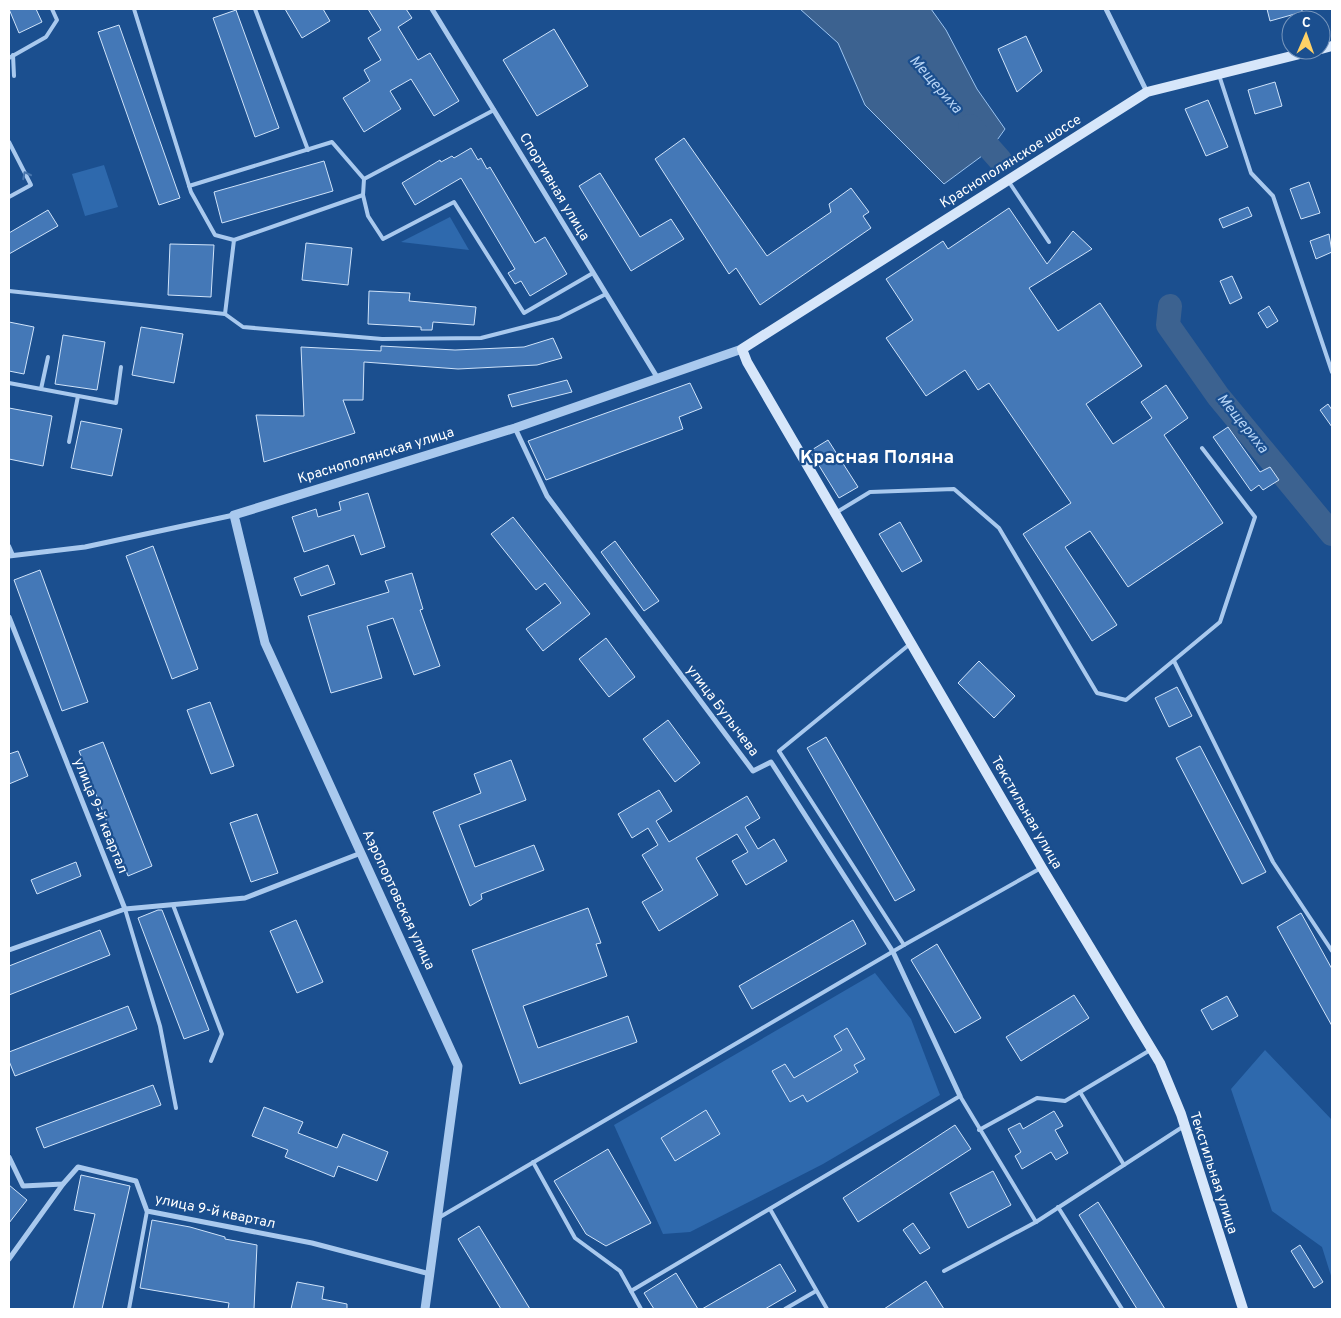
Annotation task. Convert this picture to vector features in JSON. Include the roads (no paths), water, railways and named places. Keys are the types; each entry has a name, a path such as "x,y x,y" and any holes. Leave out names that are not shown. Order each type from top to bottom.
{"main road":[{"name":"Краснополянское шоссе","path":"742,349 1147,92 1281,58"},
{"name":"Текстильная улица","path":"742,349 747,362 912,642 1042,868 1160,1063 1184,1126 1243,1309"}],"street":[{"name":"Спортивная улица","path":"432,9 657,377"},
{"path":"1106,9 1147,92"},
{"name":"Краснополянская улица","path":"11,555 85,547 234,515 515,428 742,349"},
{"name":"улица Булычева","path":"515,428 547,496 753,772 771,762 893,952 960,1096"},
{"name":"Аэропортовская улица","path":"234,515 265,643 458,1066 425,1309"},
{"name":"улица 9-й квартал","path":"9,617 125,909"},
{"path":"9,950 125,909 245,898 361,853"},
{"path":"9,1157 23,1186 63,1184"},
{"name":"улица 9-й квартал","path":"63,1184 78,1167 136,1181 146,1210 312,1243 430,1274"},
{"path":"9,1259 63,1184"}],"lane":[{"path":"14,76 11,56 46,38 57,20 52,9"},
{"path":"134,9 189,186 215,235 234,240 363,195"},
{"path":"255,9 308,150"},
{"path":"1218,73 1251,173 1273,196 1332,372"},
{"path":"364,178 494,110"},
{"path":"9,142 31,184 9,197"},
{"path":"189,186 332,142 364,178 363,195 368,216 383,239 454,202 524,313 593,273"},
{"path":"1007,180 1049,242"},
{"path":"226,314 234,240"},
{"path":"9,291 226,314 243,327 382,339 481,338 559,318 606,294"},
{"path":"41,389 48,357"},
{"path":"9,383 116,403 121,367"},
{"path":"69,442 78,396"},
{"path":"835,513 870,492 954,489 999,528 1097,693 1126,700 1220,622 1255,517 1202,448"},
{"path":"9,546 11,555"},
{"path":"904,945 779,752 912,642"},
{"path":"1174,661 1273,862 1332,951"},
{"path":"438,1218 904,945 1042,868"},
{"path":"173,905 222,1034 211,1061"},
{"path":"125,909 160,1026 176,1108"},
{"path":"979,1130 1038,1098 1065,1101 1152,1049"},
{"path":"1080,1092 1124,1164"},
{"path":"631,1291 960,1096 1036,1222"},
{"path":"944,1271 1036,1222 1184,1126"},
{"path":"533,1162 575,1238 620,1272 641,1309"},
{"path":"1058,1207 1122,1309"},
{"path":"770,1209 827,1309"},
{"path":"129,1309 146,1210"},
{"path":"785,1309 816,1291"}],"water":[{"path":"800,9 931,9 946,30 977,89 1005,129 990,150 944,184 865,105 838,43"}],"waterway":[{"name":"Мещериха","path":"970,126 1000,160"},
{"name":"Мещериха","path":"1170,306 1168,325 1218,396 1332,534"}],"district":[{"name":"Красная Поляна","path":"877,458"}]}
